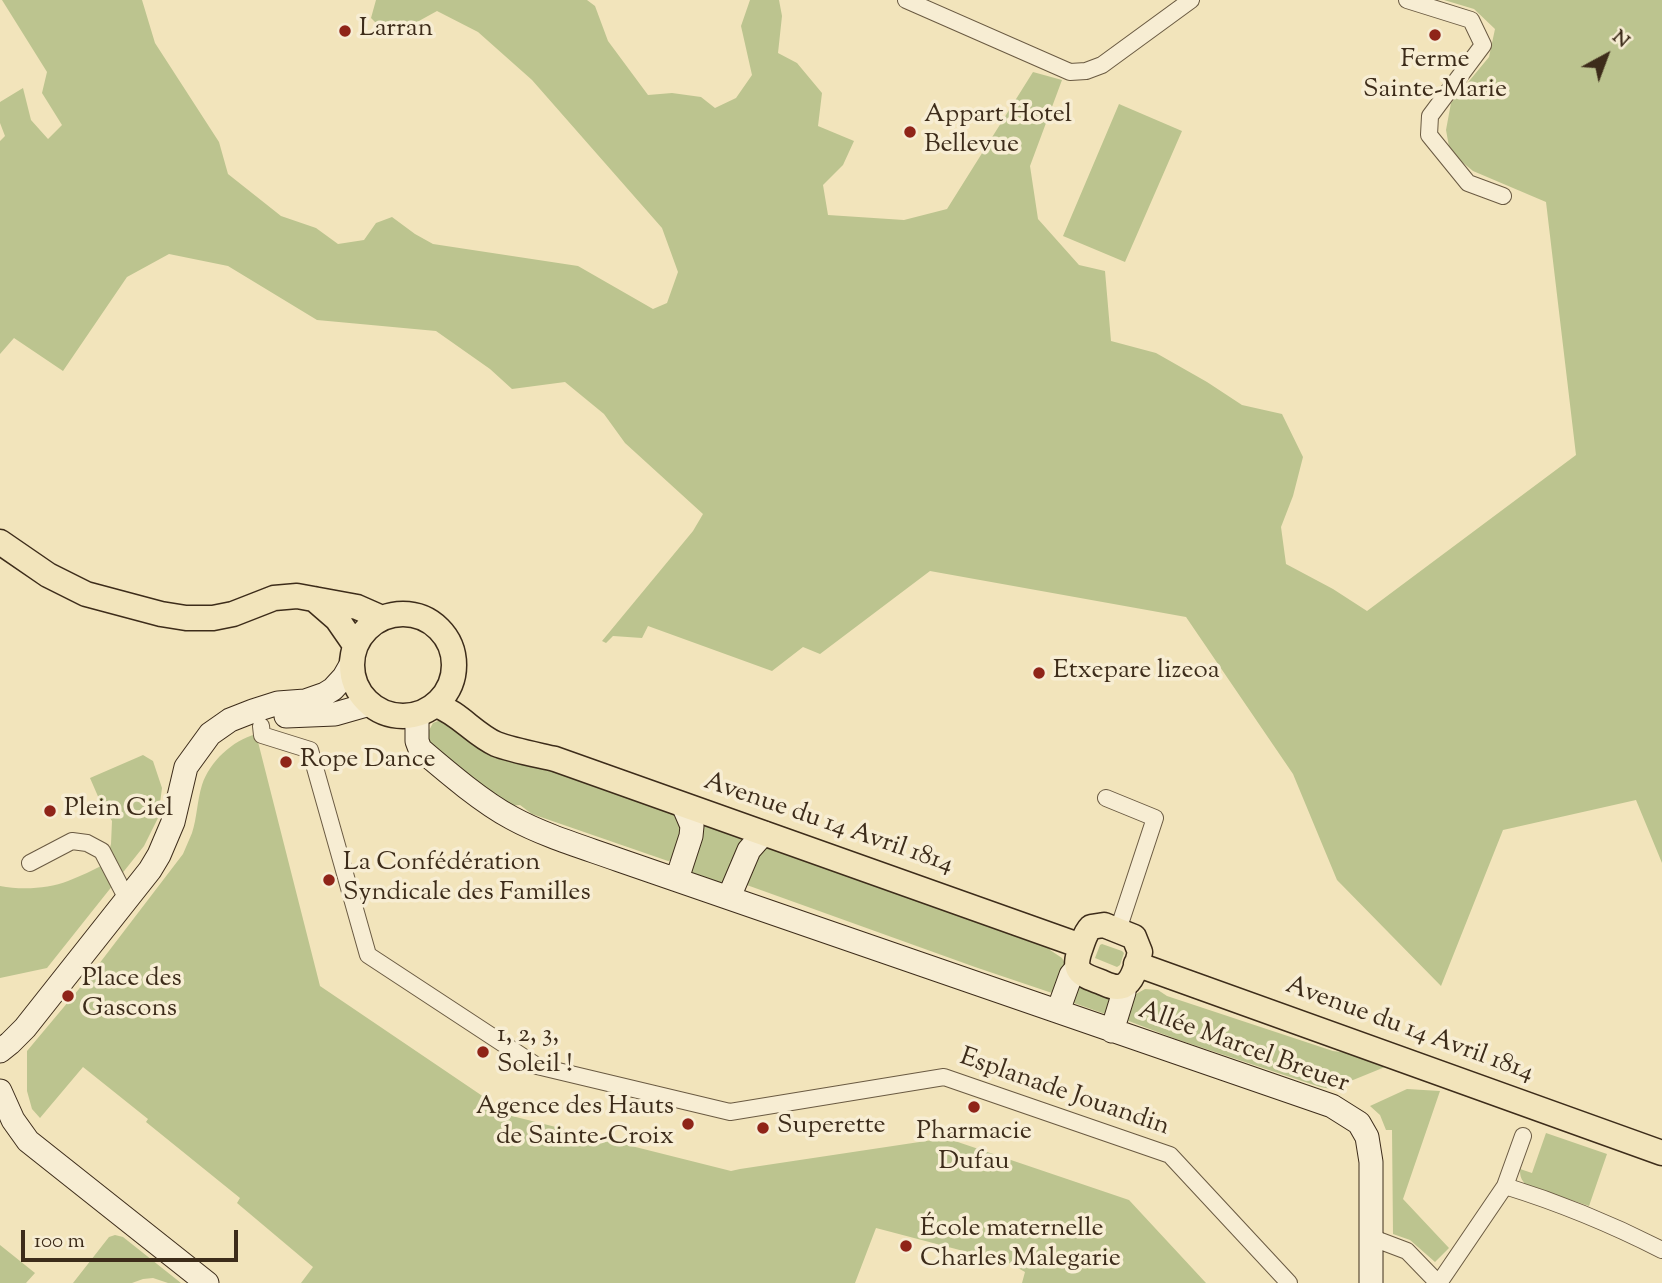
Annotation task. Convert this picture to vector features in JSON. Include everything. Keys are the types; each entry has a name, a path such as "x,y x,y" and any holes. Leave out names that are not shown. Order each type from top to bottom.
{"main road":[{"path":"0,542 48,575 86,594 161,614 213,618 233,614 274,598 297,596 357,607 382,618"},
{"path":"314,598 337,619 353,654 353,677 358,690 370,704 390,714 404,716 427,709 447,692 453,678 452,648 445,635 435,625 408,613 382,618 368,627 353,654"},
{"name":"Avenue du 14 Avril 1814","path":"454,662 469,704 483,720 500,732 555,759"},
{"name":"Avenue du 14 Avril 1814","path":"427,709 450,710 496,744 555,759 764,833 1079,957 1084,975 1115,987 1123,986"},
{"path":"1079,957 1090,927 1104,925 1134,937 1140,952 1131,979 1123,986"},
{"name":"Avenue du 14 Avril 1814","path":"1136,964 1662,1153"}],"street":[{"path":"906,0 1070,72 1086,71 1102,65 1191,0"},
{"path":"1407,0 1471,20 1483,45 1430,116 1429,135 1468,183 1503,196"},
{"path":"260,718 278,703 305,701 333,689 344,677 353,654"},
{"path":"0,1051 25,1028 150,870 173,822 186,767 211,734 230,720 335,714 370,704"},
{"name":"Allée Marcel Breuer","path":"427,709 417,741 420,749 495,808 538,830 1332,1106 1359,1123 1367,1136 1370,1155 1371,1283"},
{"name":"Esplanade Jouandin","path":"260,718 262,735 310,750 368,955 537,1066 730,1112 943,1077 1170,1155 1289,1283"},
{"path":"1106,798 1155,818 1118,930"},
{"path":"677,879 692,826 683,805"},
{"path":"729,897 749,850 764,833"},
{"path":"30,863 72,841 87,843 102,851 127,899"},
{"path":"1058,1012 1079,957"},
{"name":"Allée Marcel Breuer","path":"1112,1031 1124,992 1123,986"},
{"path":"0,1091 13,1120 28,1141 207,1283"},
{"path":"1370,1237 1407,1251 1438,1283 1505,1186 1523,1136"},
{"path":"1505,1186 1582,1212 1662,1250"}],"green space":[{"path":"2,0 142,0 155,43 219,142 228,174 281,216 316,228 338,244 364,240 376,223 392,217 433,244 578,266 653,309 667,303 678,272 662,228 532,80 478,32 437,11 390,37 371,18 376,0 587,0 595,6 608,41 648,95 672,93 701,97 715,108 736,98 752,75 741,26 750,0 779,0 782,16 778,53 797,63 822,93 818,126 854,141 843,165 823,185 828,215 904,220 947,209 1033,72 1062,80 1030,166 1038,219 1079,265 1105,271 1111,341 1156,353 1242,405 1282,414 1303,457 1293,496 1281,527 1286,564 1367,611 1576,455 1546,202 1473,171 1450,152 1446,130 1451,103 1489,57 1495,29 1474,9 1444,0 1662,0 1662,863 1636,800 1503,830 1441,986 1337,880 1293,774 1186,617 930,571 820,654 803,647 772,671 648,626 642,638 613,636 606,643 602,641 693,531 703,514 625,443 604,414 565,382 512,389 490,369 436,331 317,320 228,266 169,254 127,277 63,371 14,338 0,354 0,141 5,136 0,123 0,102 23,88 31,120 48,139 62,125 42,93 47,72"},
{"path":"1119,104 1182,131 1125,262 1063,236"},
{"path":"444,721 679,812 684,829 674,860 668,861 532,814 520,805 508,806 433,752 427,734 433,723"},
{"path":"256,734 320,986 512,1116 731,1171 946,1138 1129,1200 1206,1283 1022,1283 1025,1272 1009,1263 876,1228 855,1283 301,1283 313,1267 237,1203 240,1198 83,1067 40,1118 32,1109 27,1091 27,1051 89,977 183,854 194,827 202,785 210,768 230,747"},
{"path":"143,755 153,761 162,788 158,818 144,846 47,968 0,978 0,886 52,886 105,864 111,844 112,821 90,778"},
{"path":"694,820 749,837 728,886 689,876"},
{"path":"763,848 1051,946 1050,950 1062,958 1066,966 1055,994 744,884 752,855"},
{"path":"1102,944 1124,953 1120,965 1117,967 1095,958"},
{"path":"1075,980 1113,995 1111,1016 1068,1001"},
{"path":"1145,989 1158,990 1167,996 1385,1067 1331,1089 1320,1087 1126,1020 1136,994"},
{"path":"1407,1089 1440,1091 1403,1199 1449,1248 1435,1262 1410,1240 1393,1234 1392,1130 1386,1130 1380,1115 1370,1106"},
{"path":"1546,1133 1607,1154 1589,1206 1526,1185 1522,1179 1520,1169 1532,1173"},
{"path":"109,1237 123,1237 181,1283 168,1283 153,1278 132,1283 73,1283"},
{"path":"0,1245 35,1273 26,1283 0,1283"}],"place":[{"name":"Larran","path":"345,31"},
{"name":"Ferme Sainte-Marie","path":"1435,35"},
{"name":"Appart Hotel Bellevue","path":"910,132"},
{"name":"Etxepare lizeoa","path":"1039,673"},
{"name":"Rope Dance","path":"286,762"},
{"name":"Plein Ciel","path":"50,811"},
{"name":"La Confédération Syndicale des Familles","path":"329,880"},
{"name":"Place des Gascons","path":"68,996"},
{"name":"1, 2, 3, Soleil !","path":"483,1052"},
{"name":"Pharmacie Dufau","path":"974,1107"},
{"name":"Agence des Hauts de Sainte-Croix","path":"688,1124"},
{"name":"Superette","path":"763,1128"},
{"name":"École maternelle Charles Malegarie","path":"906,1246"}]}
